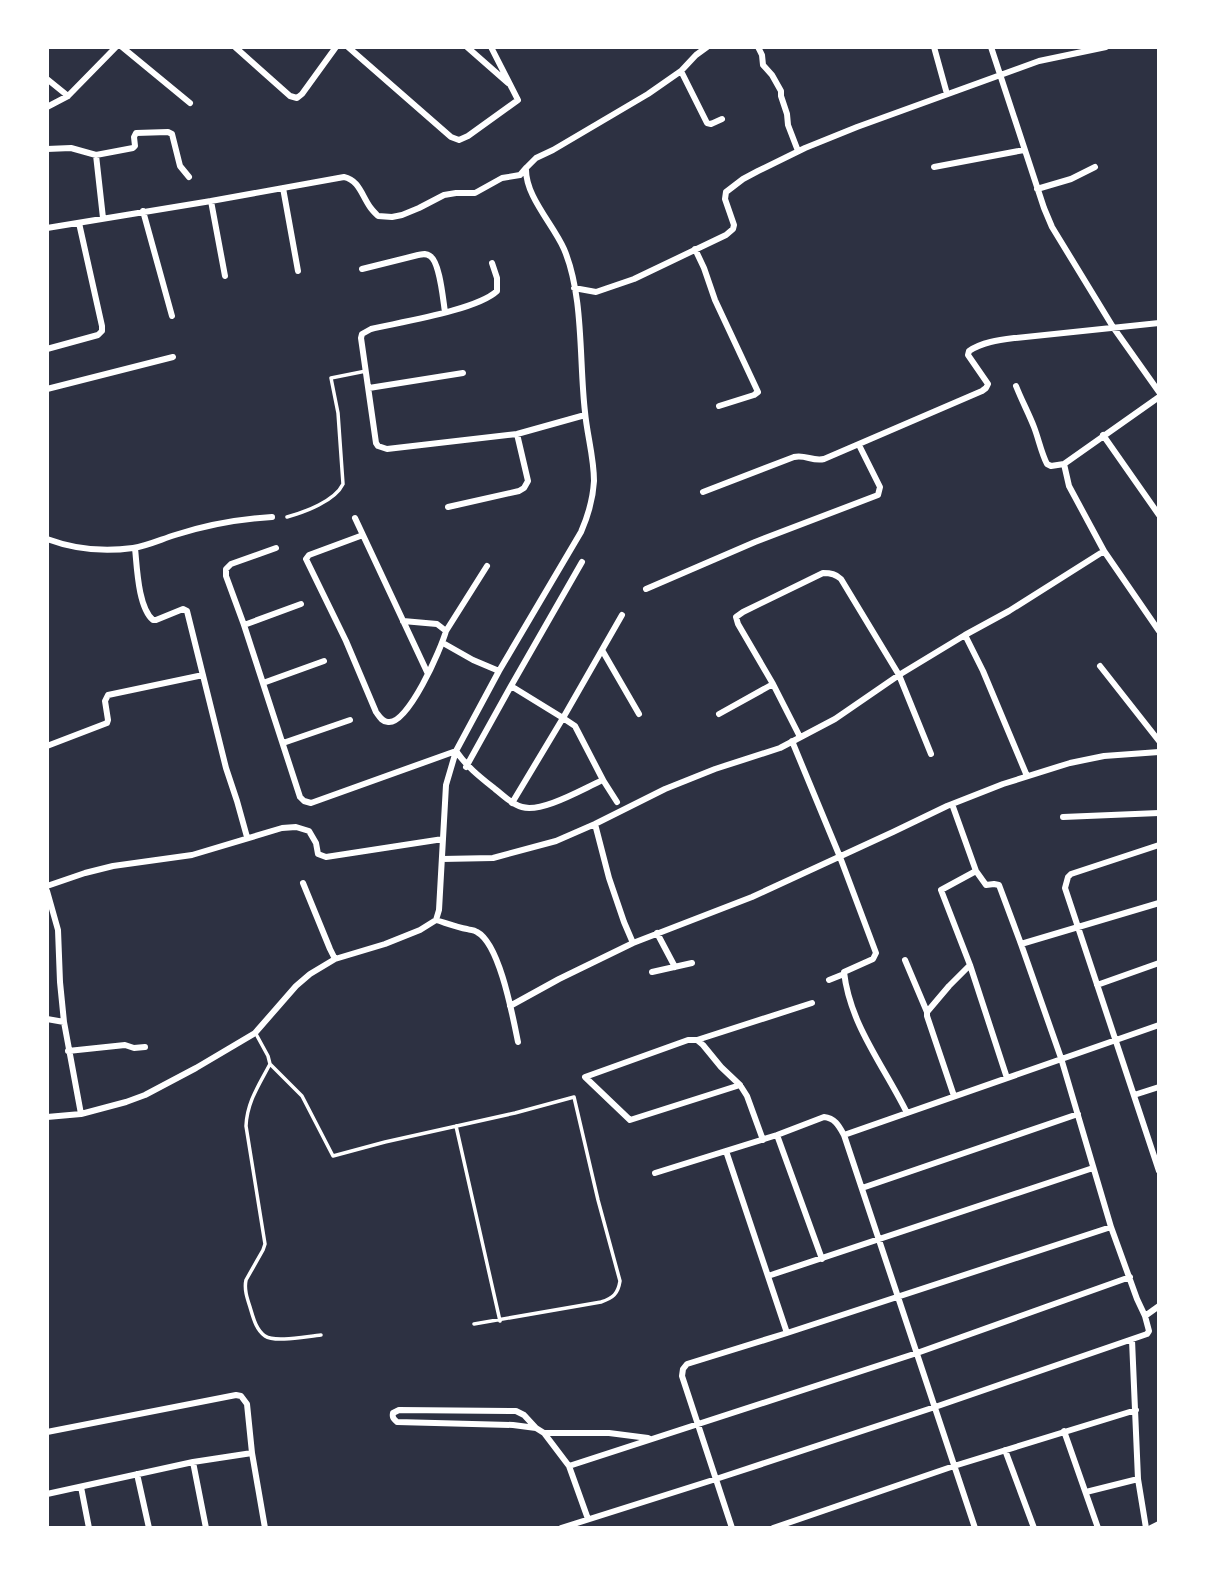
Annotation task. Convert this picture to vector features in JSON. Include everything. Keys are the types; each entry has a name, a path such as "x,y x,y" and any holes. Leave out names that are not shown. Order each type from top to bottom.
{"street":[{"path":"47,107 68,96 116,47"},
{"path":"122,47 190,103"},
{"path":"235,47 290,96 297,98 336,47"},
{"path":"348,47 455,139 463,138 516,103 518,98 491,47"},
{"path":"467,47 512,87"},
{"path":"47,228 349,178 356,183 378,216 392,217 419,208 444,195 475,193 502,178 520,175 537,158 621,110 681,71 707,47"},
{"path":"758,47 763,65 781,92 788,125 798,152"},
{"path":"934,47 947,94"},
{"path":"991,47 1052,227 1113,327 1159,395 1063,464 1051,466 1046,463 1016,386"},
{"path":"574,288 596,292 634,279 726,235 734,225 725,199 726,192 743,179 798,152 1039,61 1106,47"},
{"path":"681,71 707,123 722,119"},
{"path":"47,79 68,96"},
{"path":"47,149 71,148 96,155 133,148 136,133 168,132 172,134 180,166 189,177"},
{"path":"934,167 1024,150"},
{"path":"96,155 103,218"},
{"path":"1037,189 1096,167"},
{"path":"47,1117 81,1114 145,1095 255,1032 310,974 335,959 400,939 436,920 439,910 446,785 456,751 499,671 570,552 587,517 594,484 594,462 585,415 579,326 572,273 564,249 528,183 526,168"},
{"path":"283,188 298,271"},
{"path":"211,201 225,276"},
{"path":"143,212 172,316"},
{"path":"47,349 98,335 102,331 79,223"},
{"path":"695,249 757,391 754,395 719,406"},
{"path":"362,269 418,254 430,256 439,276 445,312"},
{"path":"492,263 497,278 496,291 491,296 469,306 362,334 376,443 381,448 517,434 585,415"},
{"path":"703,492 800,455 815,460 824,459 982,391 986,388 987,381 968,355 973,348 1004,340 1159,323"},
{"path":"47,390 173,357"},
{"path":"369,388 463,373"},
{"path":"447,507 524,488 528,481 517,434"},
{"path":"1103,435 1159,515"},
{"path":"646,589 755,542 878,495 880,487 859,444"},
{"path":"1063,464 1069,486 1104,551 1159,631"},
{"path":"47,539 72,547 135,548 177,534 245,519 272,517"},
{"path":"355,518 428,674"},
{"path":"363,535 309,555 306,559 346,641 376,712 382,720 389,723 403,715 428,674 446,631 487,566"},
{"path":"135,548 138,579 149,617 156,620 186,610 226,768 247,837"},
{"path":"276,548 231,564 226,569 226,576 303,801 311,803 456,751"},
{"path":"442,859 493,859 556,841 665,789 780,748 857,706 899,675 1009,611 1104,551"},
{"path":"467,766 582,562"},
{"path":"800,737 736,617 823,573 828,573 841,579 899,675 931,754"},
{"path":"244,625 301,604"},
{"path":"512,803 622,615"},
{"path":"403,621 437,624 446,631"},
{"path":"965,635 1027,776"},
{"path":"443,643 472,660 499,671"},
{"path":"602,650 639,714"},
{"path":"263,683 324,662"},
{"path":"1100,666 1159,741"},
{"path":"47,746 107,723 105,697 108,695 203,675"},
{"path":"719,714 773,684"},
{"path":"512,685 575,726 617,802"},
{"path":"283,743 350,720"},
{"path":"792,741 876,953 873,958 829,980"},
{"path":"456,751 467,766 512,803 523,808 535,808 551,803 603,780"},
{"path":"510,1006 632,943 752,897 952,804 1070,763 1104,756 1159,752"},
{"path":"561,1528 935,1408 1132,1340 1149,1331 1111,1227 1061,1058 999,885 986,885 976,871 952,804"},
{"path":"1063,817 1159,813"},
{"path":"595,824 632,943"},
{"path":"81,1114 64,1022 58,930 47,889 85,873 113,866 192,855 282,828 296,827 309,831 318,854 326,857 443,839"},
{"path":"1159,845 1071,874 1065,888 1133,1096 1155,1149 1159,1171"},
{"path":"976,871 941,890 970,965 1007,1077"},
{"path":"303,883 335,959"},
{"path":"1021,944 1159,903"},
{"path":"436,920 480,933 492,950 501,972 518,1042"},
{"path":"657,933 675,967"},
{"path":"905,960 928,1012 928,1020 954,1096"},
{"path":"652,972 692,963"},
{"path":"1097,985 1159,963"},
{"path":"928,1012 970,965"},
{"path":"844,974 852,1007 863,1034 907,1113"},
{"path":"740,1085 630,1120 585,1077 688,1040 697,1040 812,1003"},
{"path":"47,1019 64,1022"},
{"path":"845,1135 1159,1025"},
{"path":"697,1040 740,1085 747,1096 763,1140"},
{"path":"68,1051 125,1045 145,1047"},
{"path":"1133,1096 1159,1087"},
{"path":"862,1188 1078,1114"},
{"path":"655,1173 763,1140 824,1117 835,1121 845,1135 975,1528"},
{"path":"777,1135 822,1259"},
{"path":"726,1151 787,1333"},
{"path":"768,1276 1093,1168"},
{"path":"732,1528 682,1376 683,1368 687,1364 1111,1227"},
{"path":"569,1466 917,1353 1130,1277"},
{"path":"1145,1315 1159,1306"},
{"path":"1132,1340 1138,1479 1149,1528 1159,1524"},
{"path":"47,1432 241,1396 247,1404 265,1528"},
{"path":"536,1428 471,1423 397,1422 392,1416 399,1410 516,1411 524,1415 544,1433 569,1466 588,1519"},
{"path":"773,1528 954,1465 1136,1410"},
{"path":"1064,1431 1098,1528"},
{"path":"544,1433 609,1433 650,1438"},
{"path":"1005,1450 1034,1528"},
{"path":"47,1494 194,1462 252,1453"},
{"path":"194,1462 206,1528"},
{"path":"137,1474 149,1528"},
{"path":"1086,1492 1138,1479"},
{"path":"81,1487 89,1528"}],"lane":[{"path":"287,517 307,511 342,488 338,413 331,378 366,371"},
{"path":"255,1032 270,1064 302,1096 333,1156 574,1097 620,1281 619,1290 610,1299 601,1302 474,1324"},
{"path":"270,1064 247,1112 246,1126 265,1244 246,1280 246,1294 257,1327 266,1337 274,1339 321,1335"},
{"path":"456,1126 500,1321"}]}
